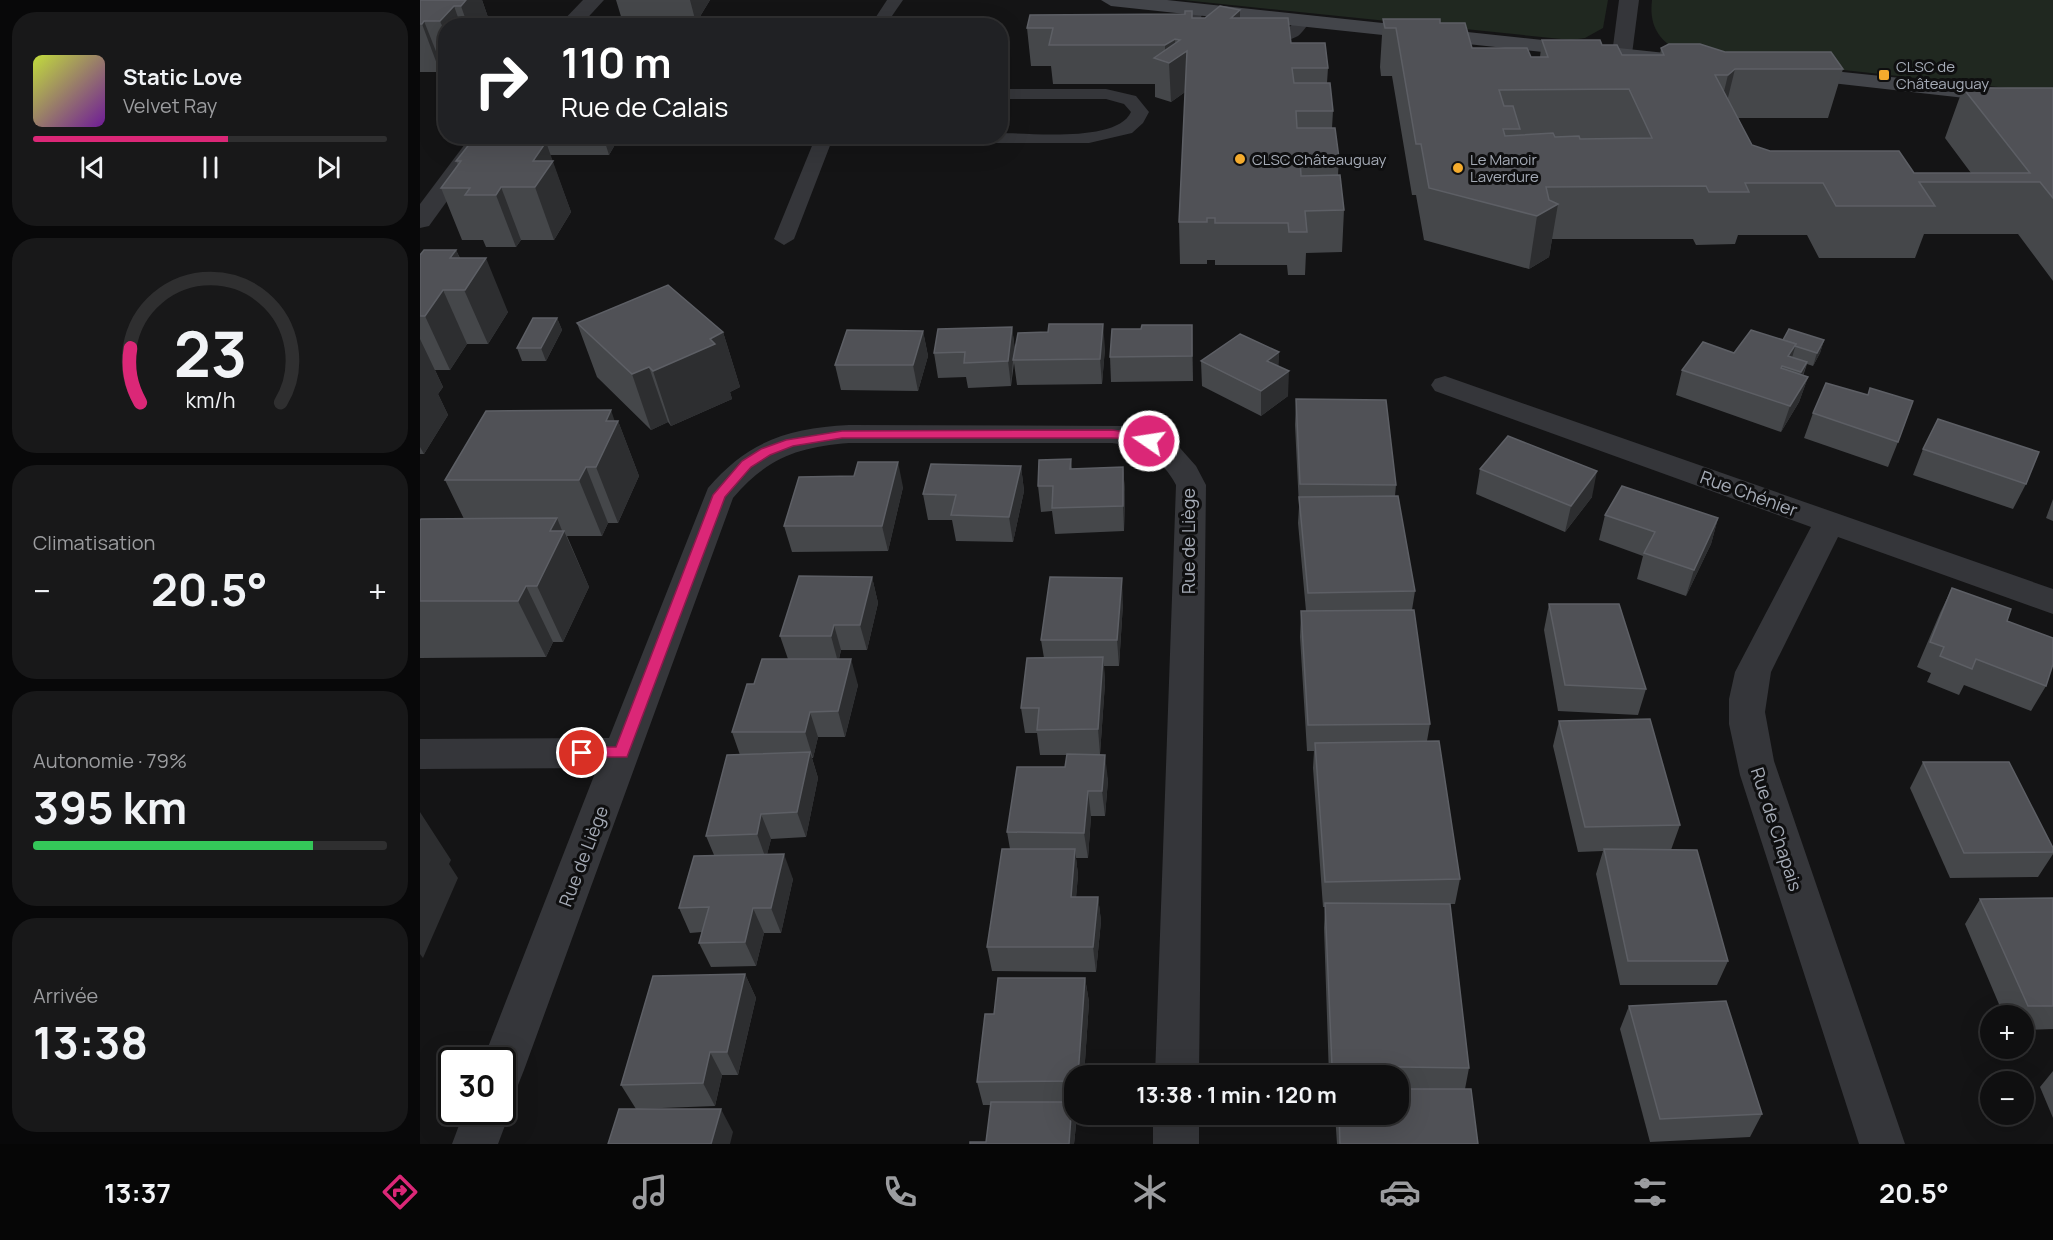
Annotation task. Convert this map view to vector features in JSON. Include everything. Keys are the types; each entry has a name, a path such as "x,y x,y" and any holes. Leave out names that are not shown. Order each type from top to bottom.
{"street":[{"path":"576,18 594,0"},
{"path":"1111,0 1693,62"},
{"path":"1622,54 1629,0"},
{"path":"1778,71 2053,101"},
{"path":"420,221 477,144"},
{"name":"Rue Chénier","path":"1445,386 2053,602"},
{"name":"Rue de Liège","path":"511,1047 719,495 746,464 765,452 791,442 849,434 1112,434 1130,435 1165,450 1179,463 1191,485 1177,1065"},
{"name":"Rue de Chapais","path":"1830,522 1753,672 1746,696 1746,722 1759,775 1882,1144"},
{"path":"420,753 622,753"},
{"path":"475,1144 482,1125"},
{"path":"1176,1125 1176,1144"}],"lane":[{"path":"883,18 895,0"},
{"path":"1008,94 1106,94 1130,100 1140,112 1138,119 1130,127 1111,134 1089,138 1008,138"},
{"path":"784,239 822,144"}],"shaded area":[{"path":"1183,0 1608,0 1603,28 1585,38 1571,40"},
{"path":"1652,0 2053,0 2053,93 1679,52 1656,30 1652,17"}],"building":[{"path":"420,0 466,0 461,6 454,6 443,18 438,18 438,21 424,21 420,24"},
{"name":"CLSC Châteauguay","path":"1220,6 1240,10 1231,18 1288,18 1291,43 1325,43 1328,68 1292,68 1294,83 1330,83 1333,111 1296,111 1297,128 1335,128 1339,158 1300,158 1301,176 1340,175 1344,210 1305,211 1307,232 1289,232 1288,223 1215,223 1215,218 1207,218 1207,222 1179,222 1187,51 1169,63 1154,58 1180,40 1175,39 1165,45 1049,45 1053,28 1027,28 1030,15 1185,14 1185,11 1192,11 1192,18 1205,18"},
{"path":"1383,19 1440,19 1440,23 1465,23 1472,48 1527,48 1531,57 1548,57 1542,40 1600,40 1602,45 1617,45 1622,55 1664,55 1661,48 1669,44 1700,44 1725,52 1831,52 1843,69 1735,69 1728,75 1715,75 1752,145 1770,151 1899,151 1914,173 2030,173 1963,88 2053,88 2053,198 2040,182 1919,182 1935,206 1836,206 1823,183 1745,183 1749,192 1709,192 1706,186 1546,187 1549,200 1558,204 1537,216 1429,188 1421,144 1416,144 1396,28 1385,28","holes":["1629,89 1652,138 1580,139 1579,136 1555,137 1553,133 1505,136 1503,129 1520,129 1513,106 1504,106 1499,90"]},
{"path":"469,144 545,144 533,161 553,161 535,187 501,187 496,195 465,195 470,188 441,188 461,161 456,161"},
{"path":"424,250 456,250 450,258 486,258 465,290 443,290 425,316 420,316 420,255"},
{"path":"668,285 723,332 710,339 715,344 653,371 649,367 632,374 577,323"},
{"path":"533,318 557,318 541,348 517,348"},
{"path":"1049,324 1103,324 1100,359 1013,360 1018,333 1048,332"},
{"path":"1142,325 1192,325 1192,356 1110,357 1112,329 1141,329"},
{"path":"1012,327 1008,361 964,363 965,352 934,353 938,329"},
{"path":"1789,329 1824,340 1817,353 1783,340"},
{"path":"847,330 923,331 913,365 835,365"},
{"path":"1751,330 1796,344 1788,356 1807,362 1801,372 1782,366 1781,368 1808,377 1790,406 1682,370 1703,342 1734,353"},
{"path":"1240,334 1279,352 1267,361 1289,371 1261,391 1201,361"},
{"path":"1826,383 1868,395 1870,388 1913,401 1898,442 1813,413"},
{"path":"1296,399 1386,400 1396,485 1300,484"},
{"path":"611,410 606,421 618,421 596,467 586,467 579,480 445,480 486,411"},
{"path":"1938,419 2039,452 2026,484 1923,449"},
{"path":"1508,436 1597,471 1571,506 1480,469"},
{"path":"1071,459 1070,469 1123,467 1123,506 1052,508 1053,486 1038,486 1039,460"},
{"path":"858,462 898,462 882,526 784,526 799,477 854,476"},
{"path":"931,464 1021,466 1009,517 951,515 956,495 923,494"},
{"path":"1622,486 1718,518 1694,570 1644,553 1655,532 1605,515"},
{"path":"1398,496 1415,591 1308,593 1299,497"},
{"path":"557,518 550,531 564,531 537,586 526,586 518,601 420,601 421,519"},
{"path":"799,576 872,577 860,625 834,625 831,636 780,636"},
{"path":"1050,577 1122,578 1117,640 1041,640"},
{"path":"1952,588 2011,609 2007,621 2053,638 2053,664 2046,686 1976,659 1972,669 1940,656 1944,647 1930,642"},
{"path":"1549,604 1619,604 1646,689 1565,685"},
{"path":"1414,610 1430,724 1308,725 1301,611"},
{"path":"1103,657 1098,729 1037,730 1039,708 1021,708 1027,658"},
{"path":"762,659 851,659 838,711 810,712 805,732 732,732 747,684 754,684"},
{"path":"1650,719 1680,825 1585,827 1559,721"},
{"path":"1439,741 1460,879 1325,882 1315,743"},
{"path":"810,752 797,812 761,814 757,834 706,836 727,755"},
{"path":"1067,754 1105,755 1102,791 1088,791 1084,833 1007,832 1017,767 1065,767"},
{"path":"1923,762 2009,762 2053,852 1964,853"},
{"path":"1002,849 1075,849 1071,897 1098,897 1093,947 987,947"},
{"path":"1604,849 1697,850 1728,961 1628,961"},
{"path":"784,854 771,908 753,908 745,942 699,943 709,907 679,908 694,856"},
{"path":"2053,898 2053,1006 2028,1005 1980,899"},
{"path":"1325,903 1450,904 1469,1068 1332,1065"},
{"path":"745,974 727,1052 710,1052 703,1083 621,1085 653,976"},
{"path":"998,978 1085,978 1079,1065 1064,1065 1064,1081 977,1082 985,1014 994,1014"},
{"path":"1726,1001 1762,1114 1660,1119 1629,1006"},
{"path":"1409,1089 1471,1089 1478,1144 1340,1144 1339,1125 1409,1125"},
{"path":"991,1102 1064,1102 1064,1125 1070,1125 1069,1144 970,1144 970,1142 986,1142"},
{"path":"619,1109 721,1109 711,1144 608,1144"}],"place":[{"name":"CLSC de Châteauguay","path":"1884,75"},
{"name":"CLSC Châteauguay","path":"1240,159"},
{"name":"Le Manoir Laverdure","path":"1458,168"}],"route":[{"path":"582,753 622,753 719,495 746,464 765,452 791,442 842,435 1112,434 1130,435 1149,441"}]}
